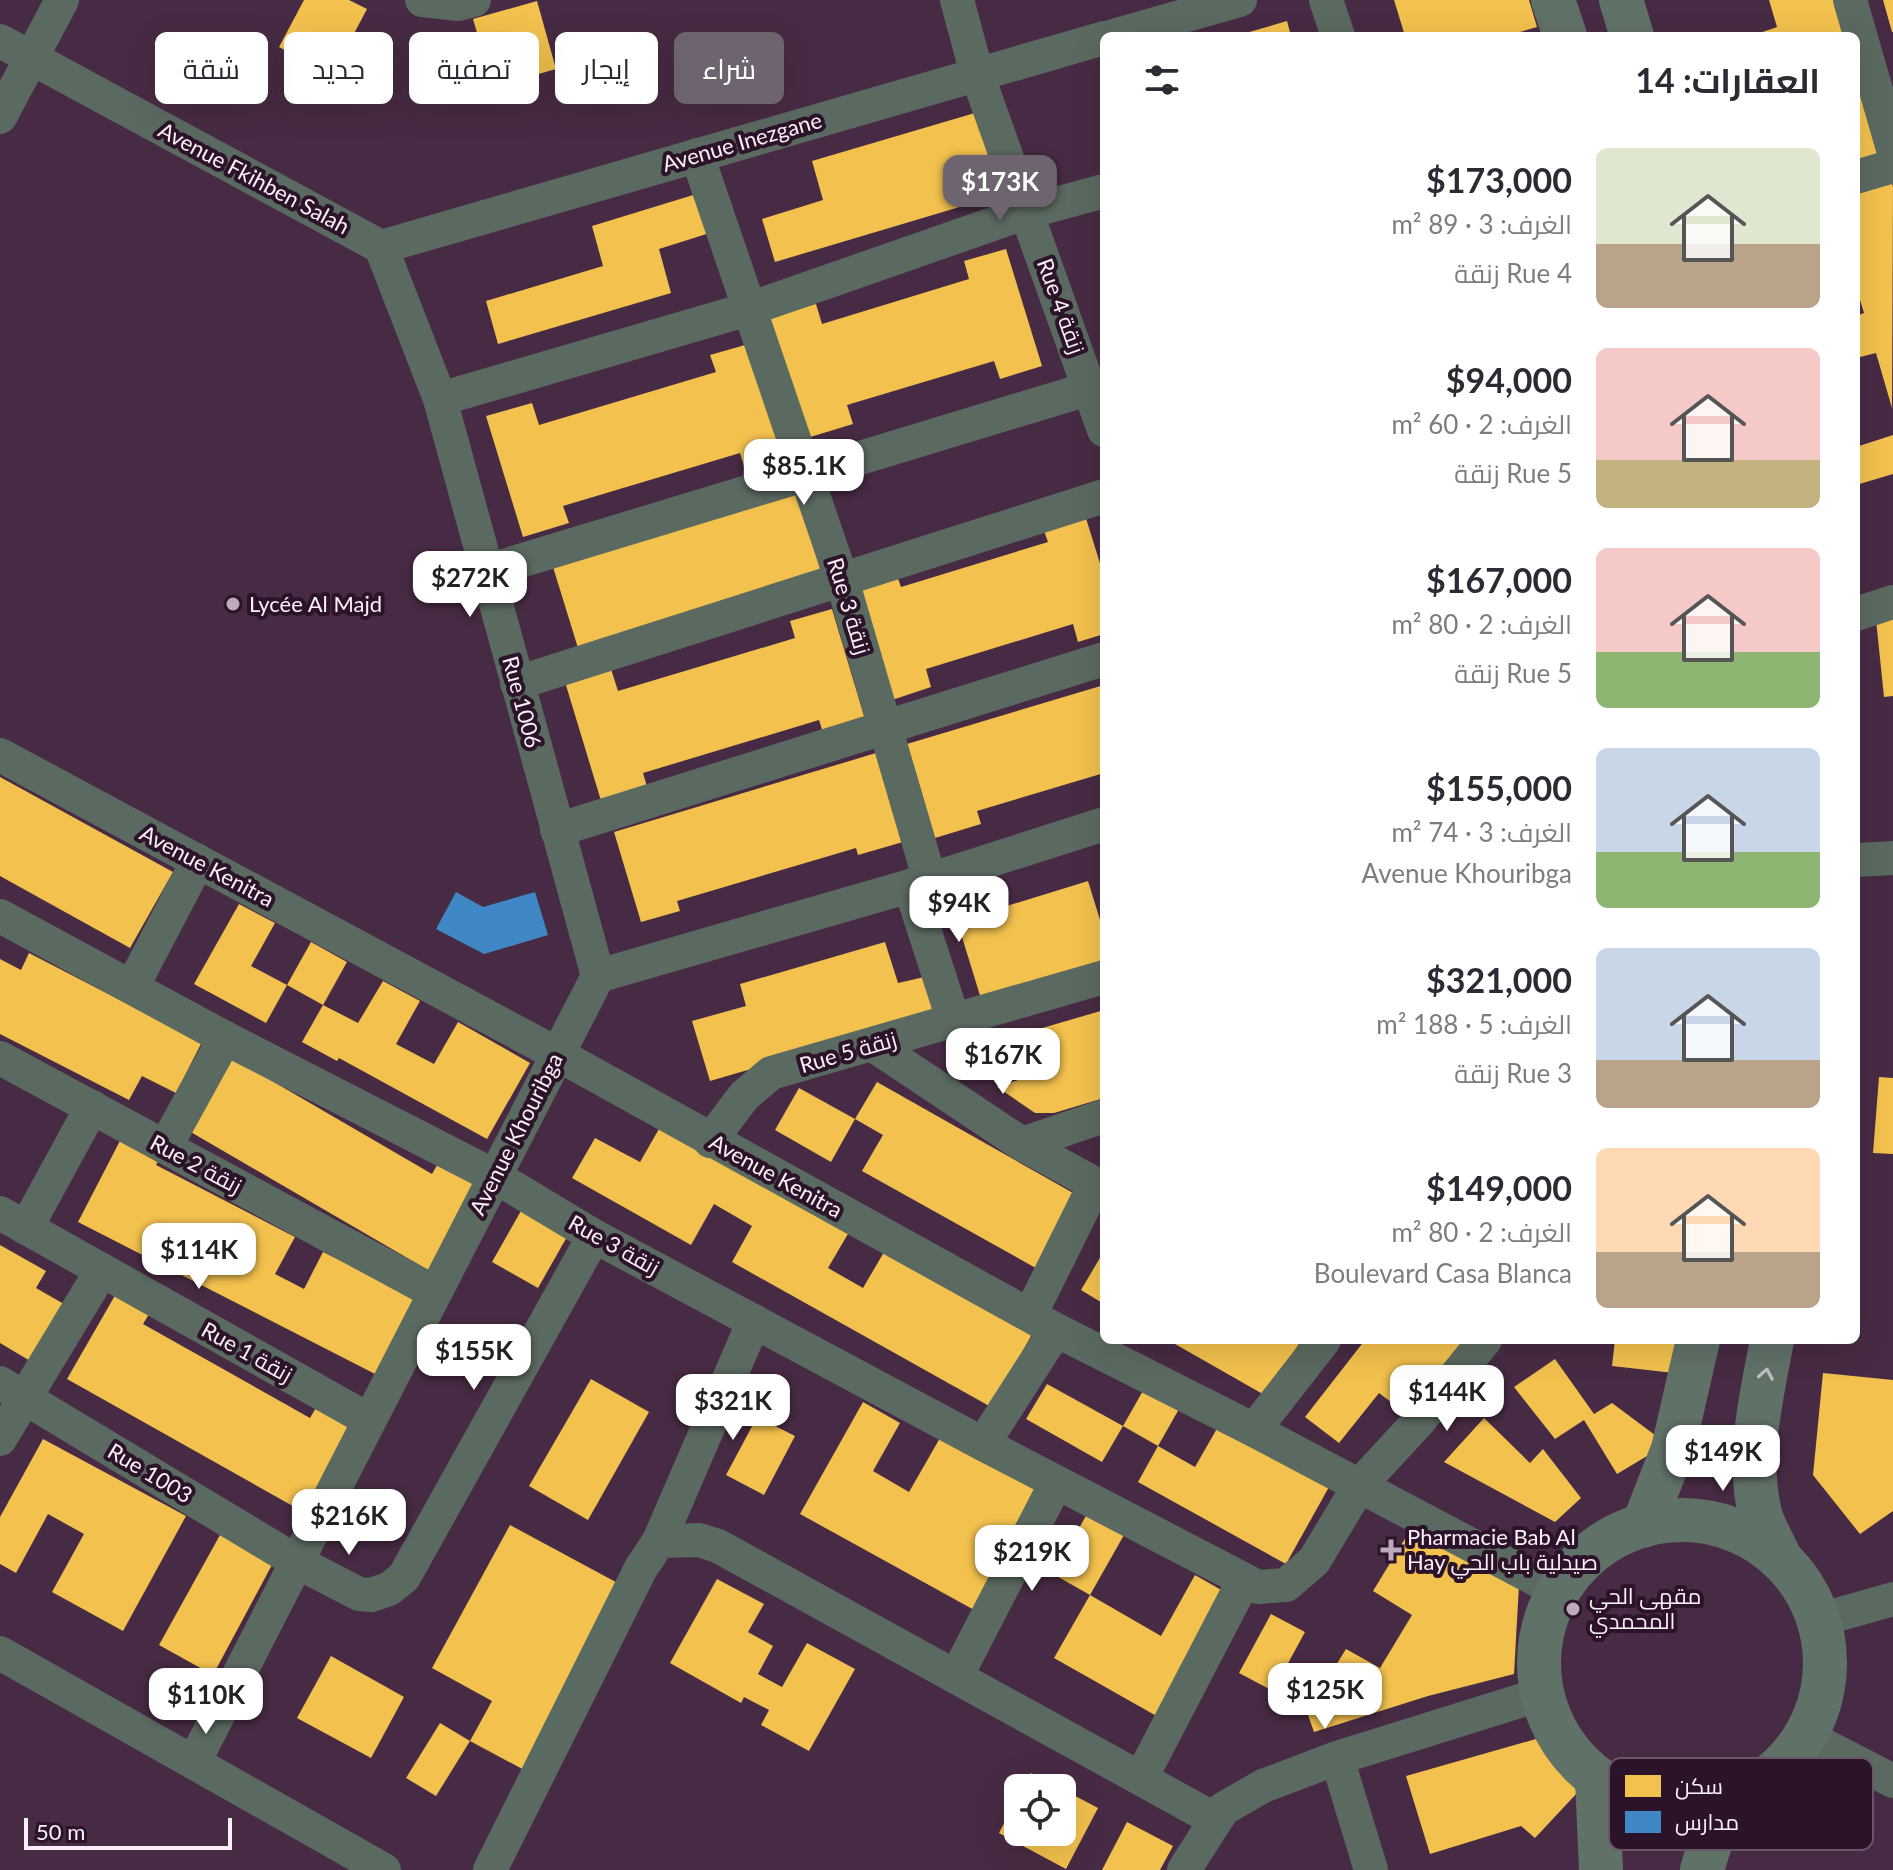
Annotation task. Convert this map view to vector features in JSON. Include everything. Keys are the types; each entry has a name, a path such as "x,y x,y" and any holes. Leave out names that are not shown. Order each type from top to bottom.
{"main road":[{"path":"1553,0 1564,32"},
{"path":"1621,0 1631,32"},
{"path":"1643,1526 1673,1449 1697,1344"},
{"path":"1771,1344 1754,1472 1760,1514 1780,1558 1804,1586 1819,1620 1826,1659 1823,1686 1806,1736 1787,1758"},
{"path":"1609,1785 1597,1779 1573,1757 1554,1729 1542,1694 1541,1638 1556,1590 1586,1557 1613,1538 1643,1526 1691,1520 1739,1532 1780,1558"},
{"path":"1597,1779 1601,1870"},
{"path":"1702,1870 1708,1850"}],"street":[{"path":"0,117 62,0"},
{"path":"422,0 458,4 474,0"},
{"name":"Rue 4 زنقة","path":"957,0 977,74 1027,212 1098,386"},
{"path":"1127,32 1240,0"},
{"path":"1326,0 1337,32"},
{"path":"1850,0 1859,32"},
{"path":"1860,35 1893,149"},
{"name":"Avenue Inezgane","path":"381,247 1100,39"},
{"name":"Avenue Fkihben Salah","path":"0,41 381,247"},
{"name":"Rue 3 زنقة","path":"697,155 752,308 842,580 886,728 953,1019"},
{"path":"1860,176 1893,166"},
{"path":"440,399 752,308 1027,212 1100,192"},
{"name":"Rue 1006","path":"381,247 440,399 598,976"},
{"path":"487,571 1098,386"},
{"path":"517,683 1100,497"},
{"path":"1860,613 1893,602"},
{"path":"557,830 1100,660"},
{"name":"Avenue Kenitra","path":"0,755 557,1054 1043,1322 1556,1590"},
{"path":"598,976 1100,825"},
{"path":"1860,860 1893,858"},
{"path":"132,987 198,861"},
{"name":"Rue 3 زنقة","path":"0,916 225,1038 494,1176 594,1236 1236,1578"},
{"name":"Avenue Khouribga","path":"194,1762 299,1563 434,1292 598,976"},
{"name":"Rue 5 زنقة","path":"710,1141 744,1096 771,1073 875,1046 953,1019 1100,978"},
{"path":"165,1147 225,1038"},
{"path":"875,1046 1022,1144 1100,1186 1043,1322 983,1444"},
{"name":"Rue 2 زنقة","path":"0,1058 434,1292"},
{"path":"13,1221 92,1107"},
{"path":"1022,1144 1100,1117"},
{"name":"Rue 1 زنقة","path":"13,1221 369,1420"},
{"name":"Rue 1003","path":"12,1390 299,1563 359,1594 389,1589 404,1577 594,1236"},
{"path":"0,1439 12,1390 102,1270"},
{"path":"490,1870 641,1568 659,1541 754,1321"},
{"path":"1254,1430 1321,1344"},
{"path":"1141,1778 1236,1578 1275,1588 1301,1574 1314,1561 1359,1486 1419,1421 1482,1344"},
{"path":"956,1677 1056,1483"},
{"path":"659,1541 699,1540 718,1546 1214,1819"},
{"path":"1819,1620 1893,1599"},
{"path":"0,1653 384,1870"},
{"path":"1184,1870 1214,1819 1239,1798 1337,1758 1542,1694"},
{"path":"1806,1736 1849,1758"},
{"path":"1337,1758 1371,1870"},
{"path":"1873,1771 1893,1781"}],"building: سكن":[{"path":"304,0 349,0 367,9 355,32 287,32"},
{"path":"1394,0 1529,0 1537,27 1520,32 1404,32"},
{"path":"1769,0 1836,0 1846,32 1763,32 1777,27"},
{"path":"1883,0 1893,0 1893,32 1892,32"},
{"path":"537,1 555,69 539,74 539,32 477,32 473,19"},
{"path":"1287,21 1290,32 1249,32"},
{"path":"1860,83 1885,165 1860,172"},
{"path":"985,110 1010,192 775,262 762,219 823,200 812,161"},
{"path":"1889,172 1893,187 1892,408 1876,353 1860,357 1860,314 1864,313 1860,300 1860,181"},
{"path":"703,192 716,231 659,249 671,293 498,344 486,301 603,266 592,226"},
{"path":"1006,249 1042,366 1000,379 994,361 847,405 853,424 807,438 770,318 816,304 822,324 969,279 964,261"},
{"path":"752,343 788,460 746,473 740,453 563,506 569,523 523,537 486,416 532,403 539,425 716,372 710,355"},
{"path":"1893,435 1893,474 1860,484 1860,446"},
{"path":"797,494 822,575 578,648 553,567"},
{"path":"1084,512 1100,563 1100,635 1078,642 1073,624 926,669 931,687 886,702 849,581 894,567 901,587 1048,542 1042,525"},
{"path":"1893,608 1893,696 1884,697 1875,610"},
{"path":"832,609 867,726 825,739 819,720 643,773 648,790 602,804 565,682 611,669 618,691 795,638 790,621"},
{"path":"1100,686 1100,774 977,811 981,824 935,838 907,744"},
{"path":"876,753 903,842 858,855 856,848 677,901 680,911 641,922 614,832"},
{"path":"0,777 173,872 130,948 0,876"},
{"path":"1088,881 1100,920 1100,966 982,1002 954,911 994,898 997,909"},
{"path":"239,904 275,923 251,966 287,985 266,1023 194,984"},
{"path":"311,942 347,962 323,1005 287,985"},
{"path":"885,942 898,983 933,975 945,1012 710,1081 692,1021 746,1006 740,984"},
{"path":"29,953 168,1025 205,1036 176,1093 142,1076 129,1100 0,1034 0,959 21,970"},
{"path":"383,981 420,1001 396,1044 434,1064 458,1022 530,1063 487,1139 339,1058 337,1061 302,1042 323,1005 358,1023"},
{"path":"1100,1011 1100,1099 1054,1113 1035,1113 997,1087 1021,1079 1008,1038"},
{"path":"236,1050 267,1078 432,1174 440,1160 480,1183 428,1270 189,1131"},
{"path":"1879,1077 1893,1078 1893,1154 1873,1153"},
{"path":"877,1082 1082,1198 1043,1272 862,1171 883,1135 855,1119"},
{"path":"799,1088 855,1119 831,1162 775,1130"},
{"path":"663,1122 852,1227 828,1268 863,1288 887,1247 1035,1329 991,1407 732,1262 752,1226 714,1204 691,1245 572,1178 595,1138 640,1162"},
{"path":"123,1135 161,1155 156,1165 295,1237 275,1274 304,1289 323,1252 378,1279 423,1291 379,1376 78,1222"},
{"path":"522,1209 568,1235 538,1288 492,1262"},
{"path":"0,1245 46,1271 36,1288 71,1308 37,1365 0,1343"},
{"path":"1100,1258 1100,1302 1081,1290"},
{"path":"117,1292 151,1311 143,1324 310,1418 317,1406 356,1428 307,1514 67,1379"},
{"path":"1175,1344 1299,1344 1268,1397"},
{"path":"1362,1344 1470,1344 1412,1418 1379,1393 1339,1443 1305,1417"},
{"path":"1615,1344 1678,1344 1674,1373 1612,1366"},
{"path":"1555,1359 1594,1414 1612,1403 1667,1444 1617,1474 1584,1420 1555,1439 1514,1387"},
{"path":"1823,1373 1893,1380 1893,1511 1860,1534 1813,1475"},
{"path":"591,1379 649,1412 588,1520 529,1486"},
{"path":"1047,1384 1123,1426 1102,1462 1026,1419"},
{"path":"1144,1389 1179,1409 1158,1446 1123,1426"},
{"path":"863,1402 900,1423 873,1471 909,1492 944,1431 1042,1488 976,1611 800,1514"},
{"path":"757,1417 795,1436 764,1495 726,1475"},
{"path":"1484,1418 1530,1463 1543,1449 1581,1498 1555,1522 1444,1462"},
{"path":"1219,1425 1329,1487 1286,1564 1138,1482 1158,1446 1195,1467"},
{"path":"43,1439 186,1516 123,1631 52,1592 84,1534 48,1514 16,1573 0,1564 0,1517"},
{"path":"1087,1514 1124,1535 1090,1595 1053,1574"},
{"path":"1414,1524 1519,1585 1514,1674 1428,1696 1314,1732 1307,1712 1346,1649 1380,1668 1412,1615 1373,1591"},
{"path":"510,1525 625,1587 526,1771 470,1741 492,1701 432,1668"},
{"path":"220,1535 273,1563 213,1675 159,1645"},
{"path":"1195,1575 1230,1595 1160,1718 1054,1658 1090,1595 1161,1636"},
{"path":"717,1579 764,1604 748,1632 773,1646 758,1674 782,1687 807,1643 855,1669 809,1751 761,1725 769,1710 744,1697 741,1703 670,1663"},
{"path":"1271,1614 1305,1632 1273,1691 1239,1673"},
{"path":"331,1656 404,1697 371,1758 297,1718"},
{"path":"440,1723 470,1741 436,1796 406,1778"},
{"path":"1536,1739 1578,1792 1535,1838 1521,1826 1430,1854 1406,1776"},
{"path":"1076,1796 1098,1808 1066,1869 1023,1846 1076,1846"},
{"path":"1127,1822 1173,1846 1160,1870 1102,1870"}],"building: مدارس":[{"path":"456,892 483,907 535,892 548,935 484,954 436,929"}],"place":[{"name":"Lycée Al Majd","path":"233,604"},
{"name":"Pharmacie Bab Al Hay صيدلية باب الحي","path":"1391,1550"},
{"name":"مقهى الحي المحمدي","path":"1573,1609"}]}
